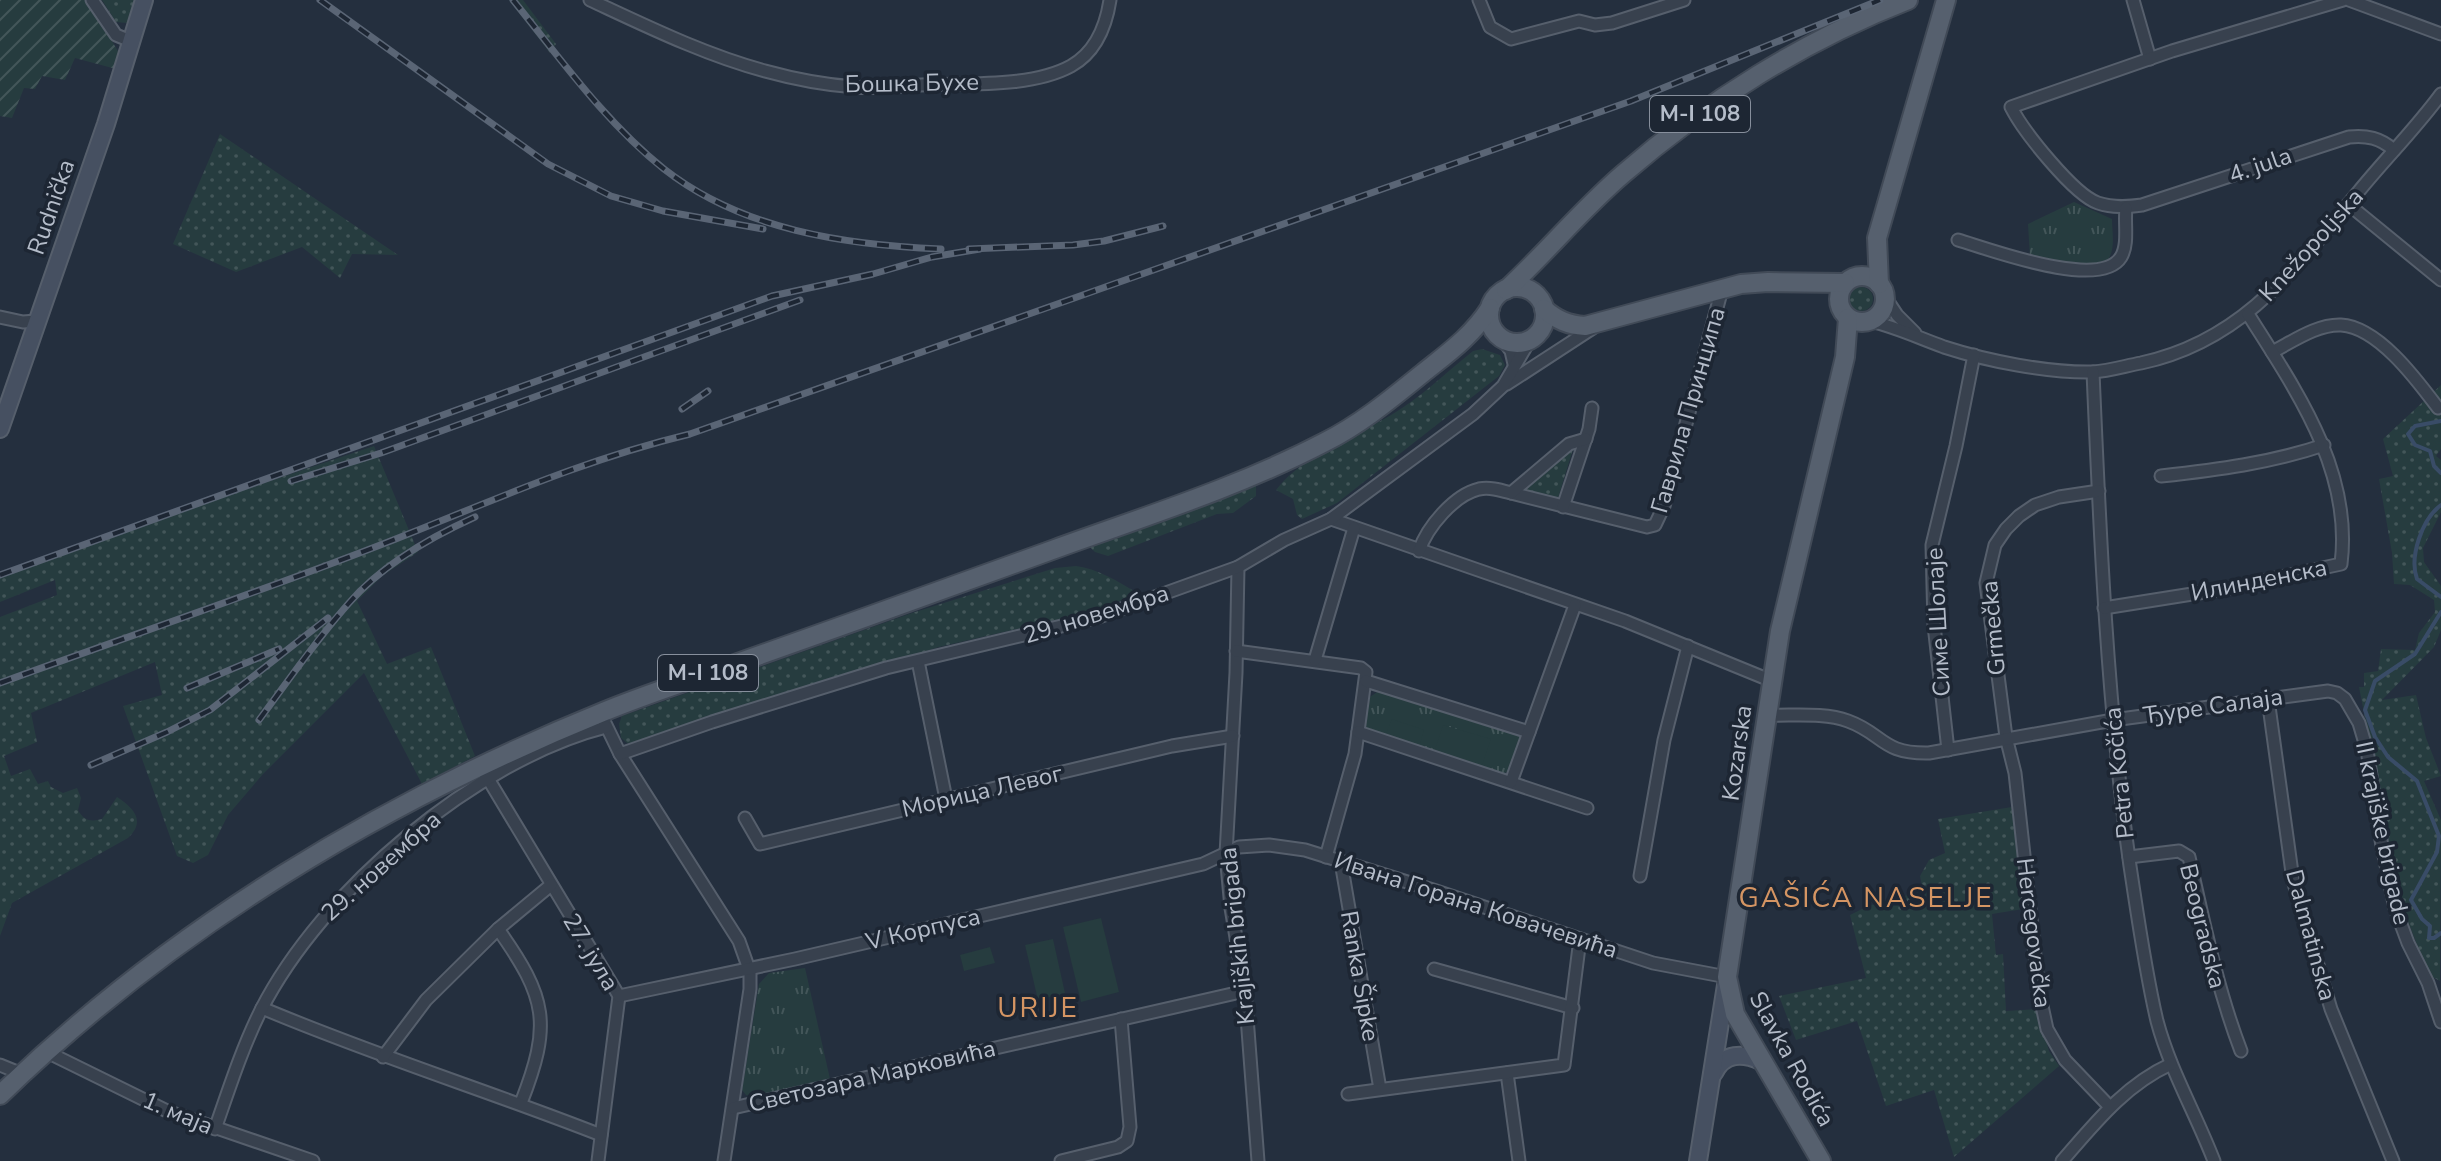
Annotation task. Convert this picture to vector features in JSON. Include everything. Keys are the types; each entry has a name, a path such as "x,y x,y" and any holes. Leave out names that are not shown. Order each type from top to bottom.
{"main road":[{"name":"M-I 108","path":"0,1095 124,987 238,902 406,803 604,720 1177,507 1326,442 1364,418 1463,342 1478,326 1494,300 1621,176 1698,116 1778,64 1908,0"},
{"path":"1856,318 1839,297 1877,238 1946,0"},
{"path":"1801,284 1856,318 1881,312 1877,238"},
{"path":"1533,337 1542,327 1539,257"},
{"path":"1533,337 1572,325 1601,323 1722,289 1768,282 1801,284 1848,281 1866,276 1882,291"},
{"path":"1506,290 1517,287 1539,301 1555,318 1572,325"},
{"path":"1490,308 1489,317 1500,337"},
{"name":"Kozarska","path":"1727,977 1780,631 1856,318"},
{"name":"M-I 108","path":"1463,342 1500,337 1521,343 1533,337"},
{"name":"Slavka Rodića","path":"1727,977 1735,1014 1821,1161"}],"street":[{"path":"92,0 116,35 133,42"},
{"name":"Rudnička","path":"0,429 133,42 144,0"},
{"name":"Бошка Бухе","path":"590,0 718,55 762,70 831,84 884,87 1012,80 1056,72 1071,66 1093,47 1105,23 1110,0"},
{"path":"1479,0 1490,27 1511,39 1579,21 1595,25 1612,23 1684,0"},
{"path":"2133,0 2150,59"},
{"path":"1958,240 2036,263 2097,271 2116,263 2124,249 2126,208 2097,203 2073,185 2019,123 2011,107 2150,59 2346,0 2440,31"},
{"name":"Knežopoljska","path":"1856,318 1974,355 2028,366 2093,372 2183,351 2215,336 2248,314 2296,267 2441,94"},
{"name":"4. jula","path":"2126,208 2349,137 2373,137 2394,150"},
{"path":"2348,204 2441,280"},
{"name":"Гаврила Принципа","path":"1419,551 1427,533 1440,517 1468,494 1490,488 1647,527 1655,525 1660,518 1722,289"},
{"path":"1882,291 1897,315 1918,336"},
{"name":"Илинденска","path":"2104,608 2230,588 2341,564 2344,536 2342,510 2324,445 2248,314"},
{"path":"0,317 23,322 36,321"},
{"path":"1503,386 1601,323"},
{"path":"2272,352 2323,329 2339,325 2354,328 2381,344 2438,408"},
{"path":"1500,337 1511,351 1514,364"},
{"name":"29. новембра","path":"620,754 808,691 1099,617 1238,567 1284,540 1331,519 1473,414 1503,386 1533,337"},
{"name":"Симе Шолаје","path":"1948,750 1934,625 1932,545 1974,355"},
{"name":"Petra Kočića","path":"2093,372 2104,608 2116,766 2129,857 2155,1007 2171,1064 2214,1161"},
{"path":"1563,507 1586,439 1592,408"},
{"path":"1511,493 1569,444 1586,439"},
{"path":"2161,476 2212,471 2324,445"},
{"name":"Grmečka","path":"2006,737 1986,583 1995,545 2006,529 2035,505 2059,497 2099,491"},
{"path":"1331,519 1688,646 1772,681"},
{"path":"1315,660 1354,528"},
{"name":"Krajiških brigada","path":"1238,567 1226,854 1231,908 1245,991 1258,1161"},
{"path":"1511,782 1575,605"},
{"path":"1640,876 1664,740 1688,646"},
{"path":"1236,651 1315,660 1361,668 1366,672 1355,754 1326,857"},
{"path":"918,661 946,799"},
{"path":"1366,681 1529,732"},
{"name":"Ђуре Салаја","path":"1766,715 1837,718 1855,724 1887,746 1901,751 1929,753 2113,720 2328,691 2337,693"},
{"name":"II krajiške brigade","path":"2337,693 2352,708 2367,750 2395,908 2408,943 2436,994 2441,1022"},
{"name":"Dalmatinska","path":"2268,699 2293,880 2331,1009 2393,1161"},
{"path":"604,720 620,754 739,941 749,968 750,989 724,1161"},
{"path":"1358,732 1587,808"},
{"name":"Морица Левог","path":"745,818 760,844 1172,746 1233,736"},
{"name":"Hercegovačka","path":"2006,737 2015,773 2037,977 2047,1029 2065,1060 2110,1107"},
{"name":"29. новембра","path":"215,1129 239,1058 262,1008 312,931 334,904 484,772"},
{"name":"27. јула","path":"484,772 619,996 598,1161"},
{"name":"Ивана Горана Ковачевића","path":"1226,854 1239,847 1269,845 1305,850 1653,963 1727,977"},
{"name":"Beogradska","path":"2129,857 2179,851 2189,857 2216,976 2241,1051"},
{"name":"V Корпуса","path":"619,996 1203,864 1226,854"},
{"name":"Ranka Šipke","path":"1341,862 1380,1089"},
{"path":"383,1057 426,1000 498,929 551,885"},
{"path":"498,929 531,981 540,1005 541,1042 521,1103"},
{"path":"1348,1094 1564,1065 1580,939"},
{"path":"1434,969 1573,1008"},
{"name":"Kozarska","path":"1698,1161 1727,977"},
{"name":"Светозара Марковића","path":"733,1108 1245,991"},
{"path":"262,1008 383,1057 521,1103 601,1135"},
{"path":"1061,1161 1118,1147 1127,1141 1130,1127 1121,1019"},
{"name":"1. маја","path":"47,1052 167,1111 313,1161"},
{"path":"1712,1078 1717,1066 1728,1057 1745,1055 1761,1061"},
{"path":"2062,1161 2132,1087 2171,1064"},
{"path":"0,1065 22,1074"},
{"path":"1507,1073 1519,1161"}],"green space":[{"path":"0,0 87,0 121,56 116,69 75,58 65,80 42,76 35,89 24,88 12,118 0,116"},
{"path":"102,0 134,0 131,18 127,23 116,22"},
{"path":"509,0 523,0 556,44 550,53"},
{"path":"220,134 398,255 352,254 340,278 302,247 236,272 173,244"},
{"path":"2074,202 2112,219 2113,244 2107,261 2103,265 2063,265 2030,257 2028,224"},
{"path":"1861,287 1869,291 1873,299 1869,307 1861,311 1853,307 1849,299 1853,291"},
{"path":"1482,349 1500,355 1505,365 1499,376 1337,503 1302,519 1297,515 1293,499 1276,490 1303,464 1405,406 1473,351"},
{"path":"2441,385 2441,449 2436,456 2441,460 2441,512 2423,548 2424,562 2441,586 2441,630 2434,647 2382,700 2416,695 2426,738 2441,776 2424,781 2441,820 2440,981 2429,975 2401,904 2359,687 2364,687 2364,673 2378,671 2381,649 2415,650 2419,633 2435,612 2434,600 2410,585 2394,584 2392,553 2379,479 2393,476 2383,439"},
{"path":"374,446 418,552 382,576 357,601 387,664 431,647 475,756 422,784 364,673 263,774 228,815 208,855 193,863 177,856 123,706 162,695 155,662 31,713 37,742 4,756 11,776 30,769 38,784 48,781 51,787 63,793 77,788 81,798 78,810 85,818 102,819 117,797 133,810 137,820 128,838 12,903 0,936 0,617 57,595 55,580 0,602 0,576 139,525"},
{"path":"1573,449 1558,498 1523,491"},
{"path":"1256,484 1256,496 1233,513 1217,514 1108,556 1095,552 1088,545"},
{"path":"1076,566 1100,573 1137,593 1103,609 939,647 642,742 627,743 621,738 619,724 622,716 912,613 1055,568"},
{"path":"1380,690 1516,731 1523,741 1513,770 1501,774 1369,731 1363,722 1367,699"},
{"path":"1392,719 1424,730 1419,747 1385,736"},
{"path":"1443,725 1491,739 1481,768 1434,752"},
{"path":"2012,807 2023,909 1992,914 1996,955 2003,954 2006,1011 2037,1009 2049,1051 2059,1066 1954,1157 1934,1090 1886,1106 1857,1021 1796,1040 1779,996 1866,978 1850,915 1868,906 1923,891 1920,876 1929,860 1945,853 1938,819"},
{"path":"1101,918 1119,992 1081,1002 1063,927"},
{"path":"1053,939 1065,993 1038,1000 1025,945"},
{"path":"990,947 995,963 964,971 960,955"},
{"path":"805,968 830,1079 754,1097 746,1095 742,1090 759,984 769,973"}],"waterway":[{"path":"2441,421 2415,426 2408,434 2415,445 2430,451 2434,466 2441,473"},
{"path":"2441,505 2423,529 2415,560 2417,579 2441,597"},
{"path":"2441,612 2415,654 2375,681 2365,710 2375,737 2388,757 2417,781 2439,836 2437,852 2411,900 2430,926 2429,938 2441,933"}],"railway":[{"path":"320,0 548,164 611,196 663,211 763,229"},
{"path":"513,0 622,131 642,151 694,190 727,207 796,230 868,243 941,249"},
{"path":"0,683 292,579 574,469 690,434 1631,101 1880,0"},
{"path":"969,249 1073,245 1104,241 1163,226"},
{"path":"0,575 772,296 873,274 932,257 980,249"},
{"path":"291,481 381,453 800,300"},
{"path":"682,409 708,391"},
{"path":"259,720 325,631 362,590 408,554 475,517"},
{"path":"91,765 210,710 328,618"},
{"path":"187,688 279,649"}],"district":[{"name":"GAŠIĆA NASELJE","path":"1866,898"},
{"name":"URIJE","path":"1038,1008"}]}
